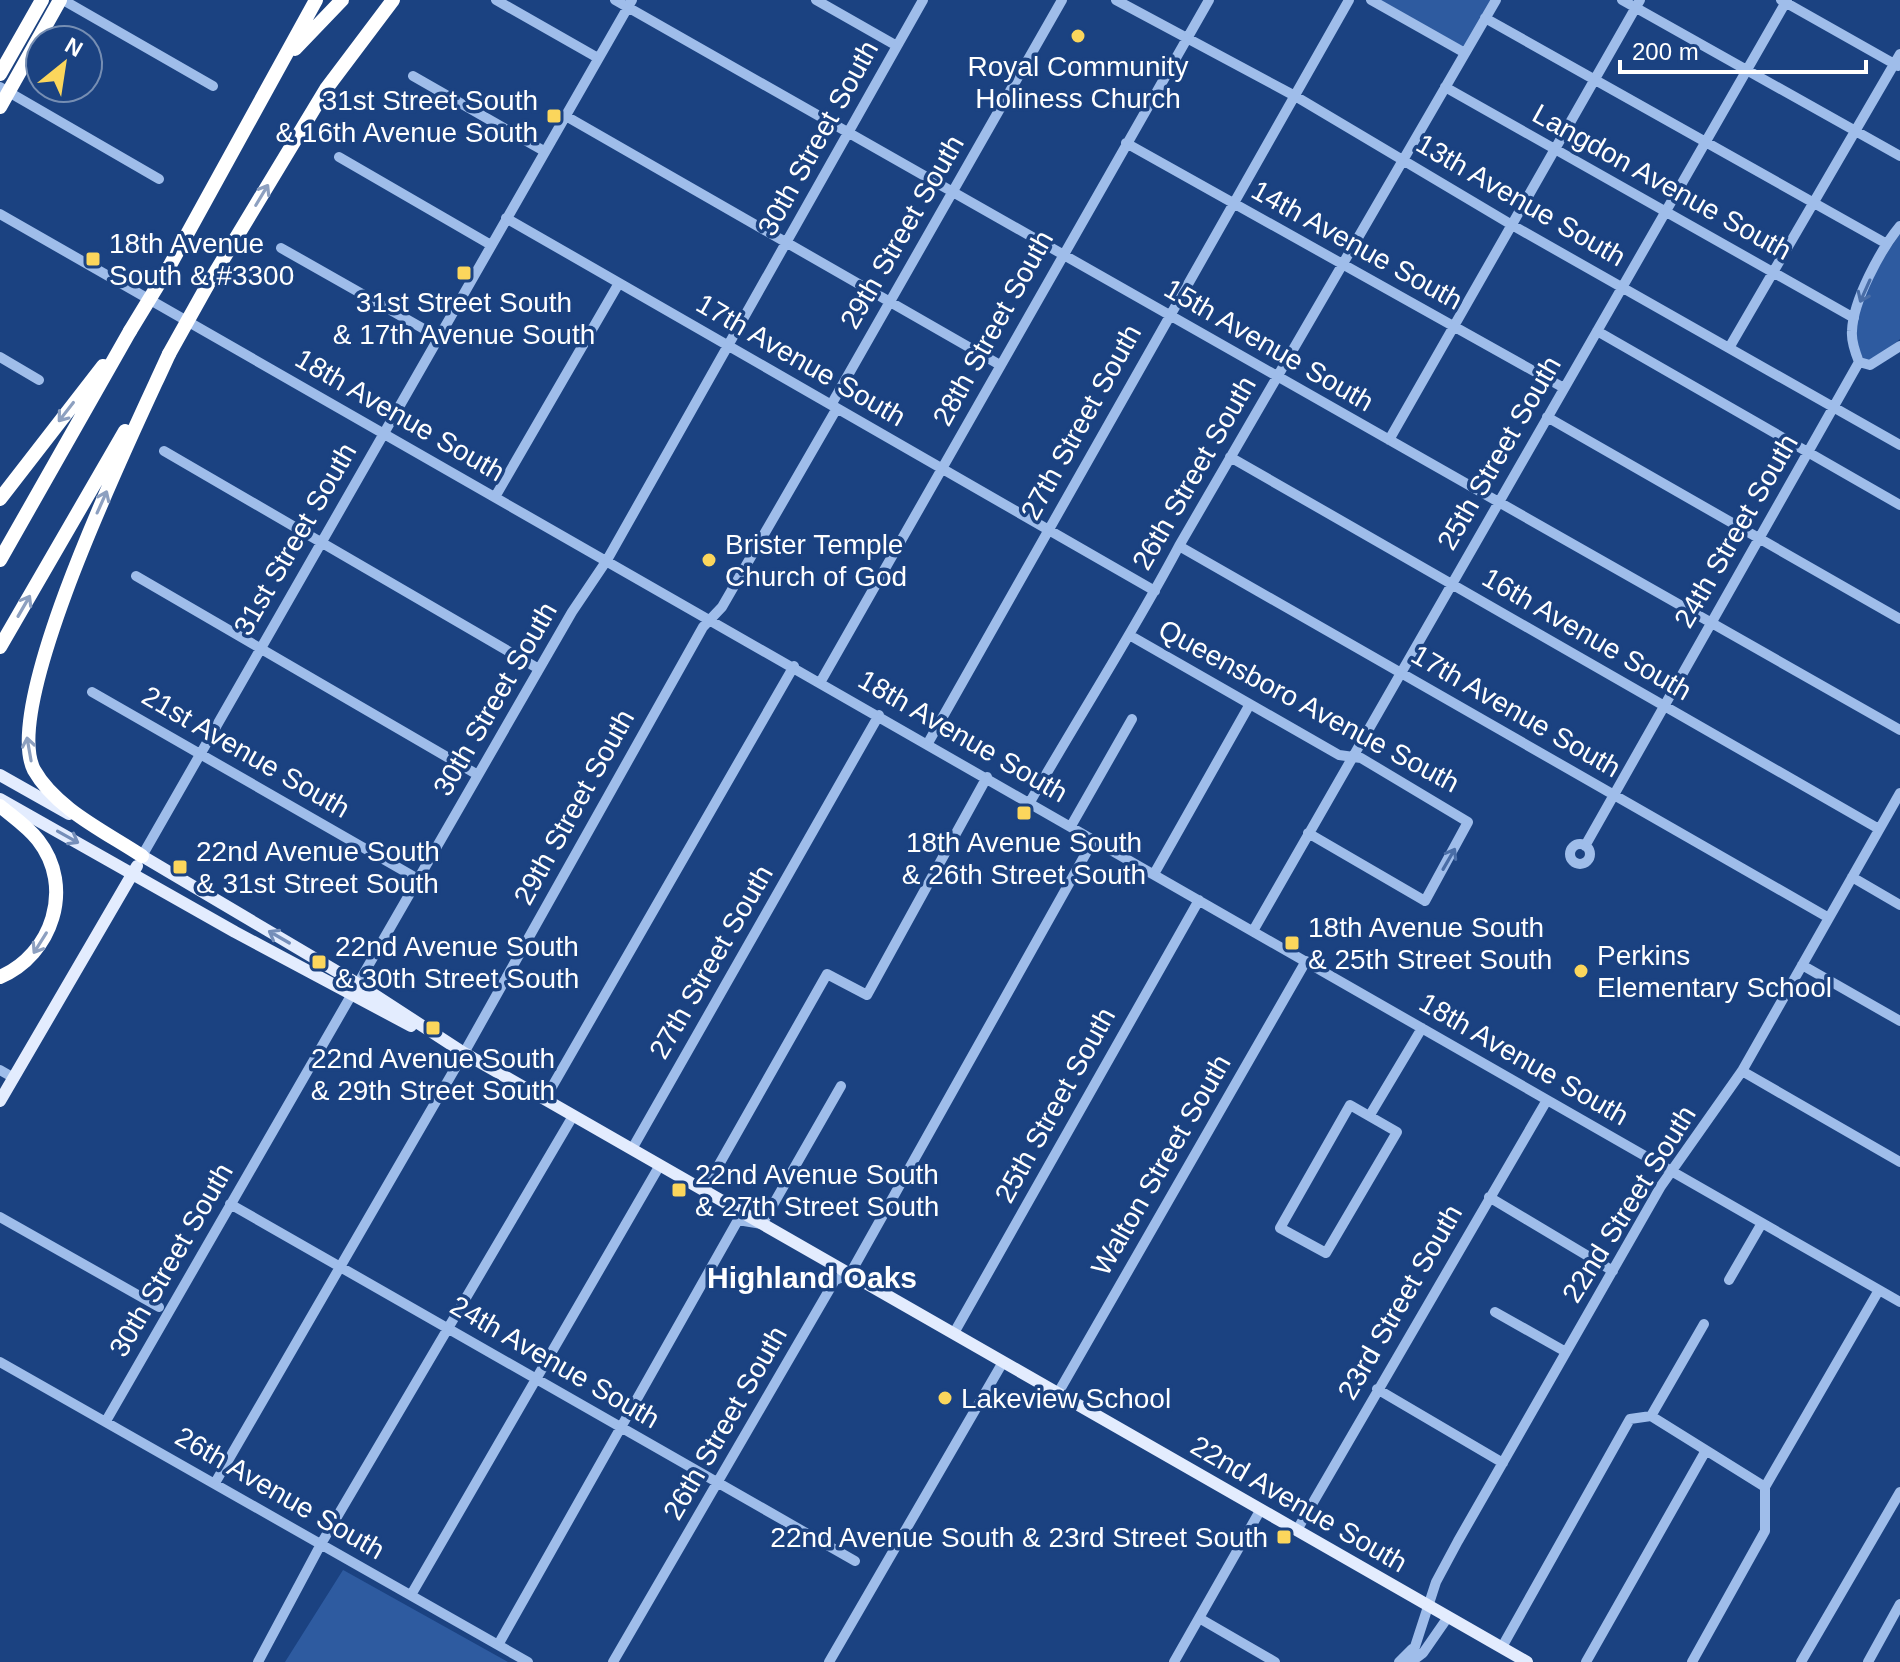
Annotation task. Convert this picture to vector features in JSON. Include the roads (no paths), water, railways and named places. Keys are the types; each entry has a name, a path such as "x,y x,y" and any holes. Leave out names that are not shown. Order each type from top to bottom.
{"highway":[{"path":"1,71 42,0"},
{"path":"0,107 4,90 16,78 62,0"},
{"path":"0,560 169,267 316,0"},
{"path":"280,64 342,0"},
{"path":"0,647 207,286 326,89 393,0"},
{"path":"0,499 130,331"},
{"path":"142,856 51,794 33,768 26,723 68,582 169,354"},
{"path":"0,806 41,842 57,892 56,909 39,949 17,970 0,977"}],"main road":[{"name":"22nd Avenue South","path":"0,775 358,984 464,1053"},
{"name":"22nd Avenue South","path":"0,799 350,996 464,1053 1527,1662"},
{"name":"31st Street South","path":"0,1101 142,856"}],"street":[{"path":"62,0 213,86"},
{"path":"496,0 598,58"},
{"name":"15th Avenue South","path":"615,0 630,4 952,193 1900,730"},
{"path":"816,0 897,46"},
{"name":"30th Street South","path":"106,1421 539,669 607,560 923,0"},
{"name":"29th Street South","path":"215,1483 464,1053 703,627 713,619 1062,0"},
{"name":"13th Avenue South","path":"1116,0 1295,96 1512,225 1900,445"},
{"name":"28th Street South","path":"821,681 1209,0"},
{"name":"27th Street South","path":"928,743 1349,0"},
{"path":"1371,0 1465,53"},
{"name":"26th Street South","path":"1030,802 1107,668 1131,636 1230,457 1496,0"},
{"path":"1622,0 1638,4 1746,71 1900,156"},
{"path":"1729,348 1898,62 1784,1"},
{"name":"25th Street South","path":"1253,931 1784,1"},
{"name":"31st Street South","path":"142,856 630,4"},
{"path":"1389,440 1638,4"},
{"path":"1485,18 1887,244"},
{"path":"1,71 16,78"},
{"path":"413,76 544,151"},
{"name":"Langdon Avenue South","path":"1445,87 1854,318"},
{"path":"4,90 159,179"},
{"path":"564,115 1000,365"},
{"name":"14th Avenue South","path":"1126,143 1564,388"},
{"path":"339,157 491,245"},
{"name":"18th Avenue South","path":"0,214 1899,1299"},
{"name":"17th Avenue South","path":"506,218 1155,591"},
{"path":"1900,226 1887,244 1854,318 1852,340 1859,362 1870,365 1900,346"},
{"path":"281,248 438,337"},
{"path":"495,497 619,283"},
{"path":"1597,331 1900,505"},
{"path":"0,357 39,380"},
{"name":"24th Street South","path":"1585,846 1859,362"},
{"path":"1547,417 1900,619"},
{"path":"164,451 323,540 333,552 539,669"},
{"name":"16th Avenue South","path":"1230,457 1879,829"},
{"name":"17th Avenue South","path":"1179,546 1829,918"},
{"path":"136,576 478,775"},
{"name":"Queensboro Avenue South","path":"1131,636 1339,755 1361,758 1465,817 1468,826 1425,901 1308,833"},
{"path":"545,1099 794,666"},
{"name":"21st Avenue South","path":"92,692 418,879"},
{"path":"1154,874 1250,704"},
{"name":"27th Street South","path":"632,1149 879,715"},
{"path":"1071,826 1132,719"},
{"path":"704,1191 827,974 867,995 987,777"},
{"name":"22nd Street South","path":"1410,1662 1436,1582 1503,1463 1672,1172 1742,1071 1900,793"},
{"name":"26th Street South","path":"613,1662 835,1280 850,1274 1094,839"},
{"path":"1852,877 1900,905"},
{"name":"25th Street South","path":"954,1333 1199,900"},
{"name":"Walton Street South","path":"1058,1393 1306,961"},
{"path":"1802,965 1900,1021"},
{"path":"1370,1115 1422,1028"},
{"path":"0,1070 14,1078"},
{"path":"1742,1071 1900,1162"},
{"path":"498,1645 738,1220 762,1224 841,1086"},
{"name":"23rd Street South","path":"1297,1530 1547,1100"},
{"path":"1350,1105 1370,1115 1397,1132 1326,1253 1280,1228 1350,1105"},
{"path":"258,1662 321,1544 573,1116"},
{"path":"411,1595 660,1165"},
{"path":"1489,1197 1613,1271"},
{"name":"24th Avenue South","path":"230,1204 855,1561"},
{"path":"0,1217 159,1307"},
{"path":"1729,1280 1762,1223"},
{"path":"1692,1662 1765,1531 1765,1487 1879,1290"},
{"path":"1495,1312 1566,1352"},
{"path":"1651,1416 1704,1324"},
{"name":"26th Avenue South","path":"3,1362 528,1662"},
{"path":"829,1662 1003,1362"},
{"path":"1377,1389 1503,1463"},
{"path":"1502,1647 1630,1419 1651,1416 1765,1487"},
{"path":"1586,1662 1705,1452"},
{"path":"1801,1662 1900,1492"},
{"path":"1174,1662 1261,1509"},
{"path":"1868,1662 1900,1604"},
{"path":"1410,1662 1423,1653 1448,1617"},
{"path":"1199,1618 1275,1662"},
{"name":"22nd Street South","path":"1399,1662 1413,1648"}],"place":[{"name":"Royal Community Holiness Church","path":"1078,36"},
{"name":"31st Street South & 16th Avenue South","path":"554,116"},
{"name":"18th Avenue South & #3300","path":"93,259"},
{"name":"31st Street South & 17th Avenue South","path":"464,273"},
{"name":"Brister Temple Church of God","path":"709,560"},
{"name":"18th Avenue South & 26th Street South","path":"1024,813"},
{"name":"22nd Avenue South & 31st Street South","path":"180,867"},
{"name":"18th Avenue South & 25th Street South","path":"1292,943"},
{"name":"22nd Avenue South & 30th Street South","path":"319,962"},
{"name":"Perkins Elementary School","path":"1581,971"},
{"name":"22nd Avenue South & 29th Street South","path":"433,1028"},
{"name":"22nd Avenue South & 27th Street South","path":"679,1190"},
{"name":"Lakeview School","path":"945,1398"},
{"name":"22nd Avenue South & 23rd Street South","path":"1284,1537"}],"district":[{"name":"Highland Oaks","path":"812,1277"}]}
